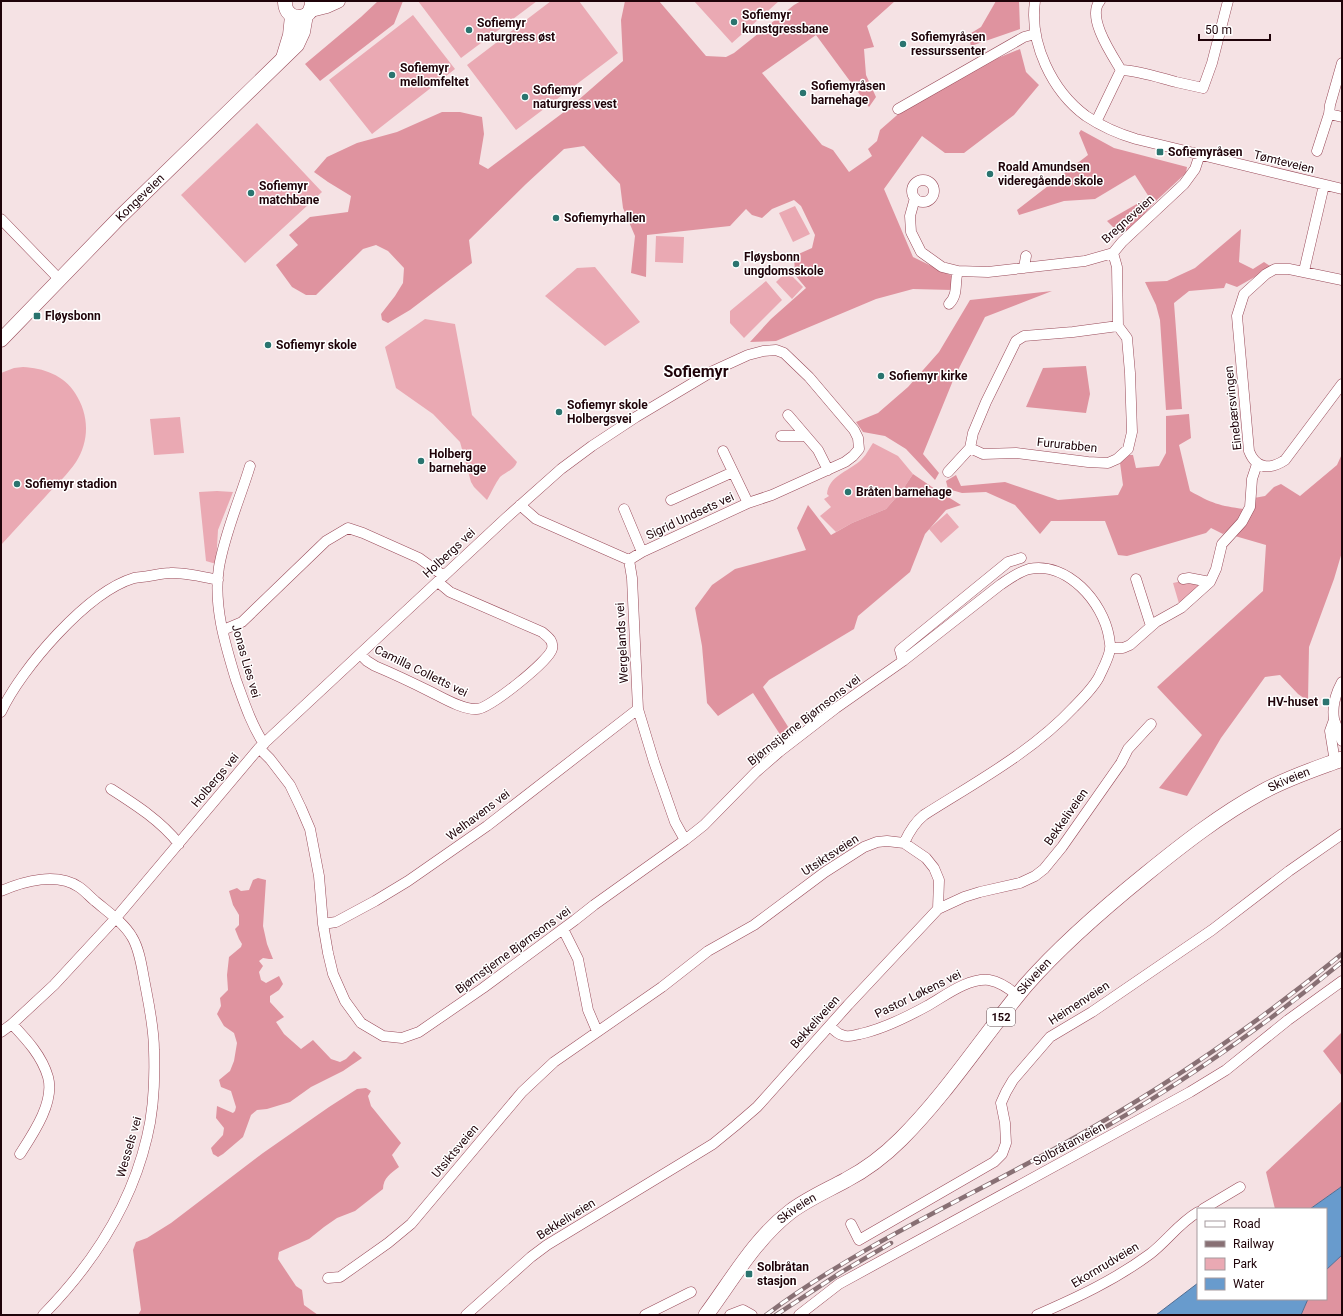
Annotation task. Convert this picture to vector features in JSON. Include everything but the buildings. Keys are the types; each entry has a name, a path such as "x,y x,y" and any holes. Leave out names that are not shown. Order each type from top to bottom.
{"main road":[{"path":"285,1 285,8 292,16 299,17 310,9 327,6 338,1"},
{"name":"Kongeveien","path":"1,340 150,187 297,45 301,38 310,9"},
{"name":"Kongeveien","path":"282,60 290,35 292,16"},
{"name":"Skiveien","path":"706,1315 760,1242 782,1218 801,1205 869,1167 901,1140 936,1101 1018,996 1050,959 1082,928 1123,892 1193,837 1232,810 1290,778 1339,761"}],"street":[{"name":"Tømteveien","path":"1035,1 1034,19 1036,34 1044,62 1057,85 1077,108 1096,122 1116,132 1136,139 1342,189"},
{"path":"1100,1 1095,16 1101,35 1121,70"},
{"path":"1121,70 1135,70 1203,88 1212,63 1228,1"},
{"path":"898,109 1024,37 1036,34"},
{"path":"1317,151 1329,114 1330,105 1342,63"},
{"path":"1096,122 1121,70"},
{"path":"1113,87 1122,91"},
{"path":"1329,114 1342,117"},
{"name":"Bregneveien","path":"915,198 910,216 911,232 921,252 942,266 958,271 988,272 1085,261 1113,253 1122,242 1184,184 1195,169 1200,154"},
{"path":"1304,271 1311,232 1324,185"},
{"path":"1,219 60,280"},
{"name":"Fururabben","path":"970,448 983,454 1016,453 1108,463 1117,459 1128,449 1132,432 1130,374 1127,338 1118,326 1117,267 1113,253"},
{"path":"1024,268 1026,256"},
{"name":"Einebærsvingen","path":"1257,464 1251,457 1249,451 1237,316 1244,294 1266,274 1274,269 1304,271 1342,280"},
{"path":"949,304 954,299 956,293 958,271"},
{"path":"948,472 970,448 973,433 1016,341 1024,336 1073,332 1118,326"},
{"name":"Holbergs vei","path":"1,1032 12,1024 54,985 115,919 262,746 520,505 561,469 592,446 679,390 713,371 748,355 763,351 776,350 784,353"},
{"name":"Sigrid Undsets vei","path":"629,560 642,552 748,503 845,462 859,449 858,438 854,430 840,412 809,377 784,353"},
{"path":"938,909 939,880 934,868 926,858 904,843 909,831 924,815 1035,743 1055,726 1098,679 1110,648 1118,649 1126,647 1151,626 1181,608 1210,582 1216,569 1222,544 1242,522 1250,507 1252,479 1257,464 1264,466 1276,466 1285,460 1342,384"},
{"path":"788,415 818,450 828,470"},
{"path":"781,436 802,436 804,434"},
{"name":"Sigrid Undsets vei","path":"723,451 748,503"},
{"name":"Jonas Lies vei","path":"250,466 219,567 219,609 226,646 246,709 262,746"},
{"name":"Sigrid Undsets vei","path":"671,500 733,472"},
{"path":"520,505 536,519 629,560"},
{"name":"Sigrid Undsets vei","path":"624,509 642,552"},
{"path":"223,630 242,622 326,541 348,528 363,532 418,558 441,579"},
{"path":"903,660 900,650 1008,562 1021,558"},
{"name":"Wergelands vei","path":"629,560 632,578 638,709 654,762 675,822 685,840"},
{"name":"Bjørnstjerne Bjørnsons vei","path":"262,746 290,786 310,829 319,876 323,924 333,974 345,1001 362,1023 383,1036 402,1038 419,1032 489,984 599,901 685,840 704,825 756,772 779,752 1013,576 1028,569 1040,568 1062,573 1083,588 1094,601 1103,616 1108,633 1110,648"},
{"path":"1,712 21,679 60,631 80,611 112,588 134,578 171,573 201,576 218,580"},
{"path":"1183,579 1189,578 1210,582"},
{"name":"Camilla Colletts vei","path":"360,654 375,666 457,704 467,708 476,709 484,708 500,698 543,662 552,652 550,638 542,632 450,592 441,579"},
{"path":"1136,579 1151,626"},
{"path":"1339,761 1330,731 1334,720 1336,697 1342,682"},
{"name":"Welhavens vei","path":"323,924 336,922 408,881 487,826 638,709"},
{"path":"1334,720 1342,741"},
{"name":"Bekkeliveien","path":"466,1315 531,1257 547,1245 713,1144 724,1135 757,1106 848,1005 938,909 964,897 1020,883 1035,876 1044,869 1062,847 1121,763 1128,749 1151,724"},
{"path":"111,789 142,809 179,844"},
{"name":"Heimenveien","path":"850,1224 859,1240 994,1162 1002,1154 1006,1143 1002,1103 1006,1092 1013,1080 1050,1037 1092,1012 1212,930 1284,875 1342,834"},
{"name":"Utsiktsveien","path":"328,1278 340,1277 388,1243 411,1224 522,1092 554,1062 662,987 708,951 754,924 825,872 864,847 877,842 887,841 904,843"},
{"name":"Wessels vei","path":"1,891 11,886 32,881 54,879 68,882 79,887 126,928 136,945 142,970 150,1013 154,1049 151,1118 147,1138 128,1196 100,1246 67,1290 43,1315"},
{"path":"563,929 578,959 588,1010 597,1032"},
{"name":"Pastor Løkens vei","path":"830,1026 842,1035 849,1036 869,1032 899,1020 972,982 988,980 1001,983 1018,996"},
{"name":"Solbråtanveien","path":"799,1315 839,1284 1190,1092 1226,1070 1288,1020 1342,981"},
{"path":"12,1024 30,1043 42,1061 49,1079 48,1098 43,1114 33,1134 20,1154"},
{"path":"1205,1208 1240,1187"},
{"name":"Ekornrudveien","path":"1037,1315 1088,1292 1129,1268 1151,1253 1178,1227 1197,1213"},
{"path":"646,1315 691,1292"},
{"path":"730,1315 743,1310 752,1315"}],"green space":[{"name":"Sofiemyr naturgress øst","path":"418,1 537,1 461,58"},
{"name":"Sofiemyr naturgress vest","path":"551,1 579,1 618,53 516,130 467,65"},
{"name":"Sofiemyr kunstgressbane","path":"694,1 779,1 732,43"},
{"name":"Sofiemyr mellomfeltet","path":"413,15 455,69 372,134 329,80"},
{"name":"Sofiemyr matchbane","path":"257,123 322,192 245,263 181,195"},
{"path":"795,206 810,234 793,242 779,213"},
{"path":"656,236 684,237 683,263 655,262"},
{"path":"595,267 640,322 605,346 545,296 577,268"},
{"path":"787,271 803,287 792,299 776,282"},
{"path":"766,281 782,300 744,338 730,323 730,311"},
{"path":"425,319 455,324 472,415 517,462 512,469 500,477 487,500 471,482 460,442 433,414 396,388 385,347"},
{"path":"23,367 45,371 65,381 80,401 85,418 86,436 81,454 73,466 1,545 1,373 14,368"},
{"path":"180,417 184,453 154,455 150,419"},
{"path":"873,443 898,456 913,474 901,492 886,509 852,523 836,532 820,516 831,507 824,499 829,496 827,494 828,488 839,475 862,459"},
{"path":"199,492 233,492 218,530 216,564 206,561"},
{"path":"947,513 959,527 941,543 929,529"},
{"path":"1182,581 1204,583 1180,607 1173,583"}],"shaded area":[{"path":"378,1 403,1 394,24 320,81 305,64"},
{"path":"625,1 659,1 706,56 726,57 734,53 801,1 895,1 867,26 874,47 864,49 866,75 876,97 869,107 816,35 762,73 822,145 833,150 849,172 872,156 868,149 877,141 880,130 904,109 993,60 1020,49 1026,72 1039,85 1014,115 964,153 945,153 922,136 884,189 913,257 952,276 952,290 913,289 876,299 776,341 750,342 771,319 806,288 795,275 794,256 812,248 815,235 801,206 794,200 772,209 762,218 752,215 746,209 730,226 647,235 646,277 631,273 635,236 623,208 620,184 584,146 564,149 469,240 472,263 410,310 388,323 382,320 381,314 403,283 404,268 388,251 376,245 363,249 316,295 306,295 292,287 276,265 298,245 289,235 310,217 348,212 351,196 314,172 327,157 357,143 397,132 442,112 460,112 482,117 484,134 479,164 488,169 568,109 623,61 621,20"},
{"path":"996,1 1019,1 1020,29 971,46 968,35 981,27"},
{"path":"1081,130 1114,148 1187,167 1186,173 1158,199 1128,231 1120,234 1107,221 1149,197 1135,175 1095,199 1064,201 1019,215 1017,210 1088,155 1079,133"},
{"path":"1241,229 1239,262 1253,269 1264,262 1270,266 1260,274 1237,287 1226,283 1224,288 1189,291 1174,303 1182,409 1166,410 1160,320 1156,305 1145,282 1167,281 1195,268"},
{"path":"1052,291 985,317 954,378 923,454 939,473 935,480 906,449 885,436 863,432 856,422 878,413 908,387 939,352 970,300"},
{"path":"1086,366 1090,394 1086,413 1026,407 1043,368"},
{"path":"1189,414 1191,438 1179,445 1190,491 1228,507 1244,509 1236,524 1223,534 1211,528 1206,533 1127,556 1118,555 1105,521 1051,521 1040,534 1015,505 986,492 962,493 948,489 946,481 956,475 961,486 1005,482 1058,500 1118,495 1123,485 1120,463 1129,455 1133,455 1136,468 1159,466 1166,453 1166,416"},
{"path":"1342,454 1342,552 1334,579 1309,647 1308,701 1298,694 1280,675 1265,677 1221,738 1187,796 1159,788 1202,735 1157,687 1263,591 1266,545 1235,536 1254,498 1265,496 1274,487 1281,484 1300,496 1337,465"},
{"path":"913,474 961,505 946,510 925,534 910,572 858,616 854,629 769,680 763,687 792,733 783,739 753,693 718,716 707,703 702,646 695,608 712,585 735,569 806,550 797,528 808,505 831,535 852,523 886,509 901,492"},
{"path":"258,878 266,880 263,926 267,944 273,959 263,958 259,961 263,966 259,972 261,980 266,983 279,976 283,984 279,990 270,996 270,1002 284,1017 276,1022 284,1034 301,1049 313,1040 331,1059 340,1062 346,1059 354,1051 362,1058 343,1071 311,1087 290,1102 267,1109 257,1110 251,1115 243,1137 218,1157 213,1154 211,1148 223,1135 224,1128 216,1118 217,1106 233,1113 236,1107 231,1091 221,1087 219,1080 230,1071 234,1061 237,1043 234,1033 224,1026 217,1014 221,1006 220,998 228,990 227,975 229,957 241,947 242,944 235,929 239,925 239,915 233,905 229,891 237,888 241,891 249,890 253,880"},
{"path":"1342,1032 1342,1076 1323,1051"},
{"path":"366,1088 371,1091 368,1096 371,1106 401,1143 392,1155 399,1167 386,1179 383,1189 355,1211 337,1218 309,1239 279,1252 278,1259 296,1286 302,1290 304,1305 318,1315 138,1315 141,1310 133,1250 136,1242 147,1238 171,1223 263,1153 329,1107 357,1089"},
{"path":"1342,1101 1341,1187 1311,1208 1275,1208 1266,1172"},
{"path":"1342,1255 1342,1315 1301,1315 1308,1300 1327,1300 1327,1269"}],"water":[{"path":"1342,1185 1342,1255 1327,1269 1327,1208 1311,1208"},
{"path":"1197,1284 1197,1300 1308,1300 1301,1315 1156,1315"}],"railway":[{"path":"766,1315 835,1268 871,1247 1094,1127 1168,1081 1239,1033 1342,954"},
{"path":"1081,1141 1150,1101 1216,1057 1280,1011 1342,962"},
{"path":"776,1315 840,1273 891,1243"}],"place":[{"name":"Sofiemyr kunstgressbane","path":"734,22"},
{"name":"Sofiemyr naturgress øst","path":"469,30"},
{"name":"Sofiemyråsen ressurssenter","path":"903,44"},
{"name":"Sofiemyr mellomfeltet","path":"392,75"},
{"name":"Sofiemyråsen barnehage","path":"803,93"},
{"name":"Sofiemyr naturgress vest","path":"525,97"},
{"name":"Sofiemyråsen","path":"1160,152"},
{"name":"Roald Amundsen videregående skole","path":"990,174"},
{"name":"Sofiemyr matchbane","path":"251,193"},
{"name":"Sofiemyrhallen","path":"556,218"},
{"name":"Fløysbonn ungdomsskole","path":"736,264"},
{"name":"Fløysbonn","path":"37,316"},
{"name":"Sofiemyr skole","path":"268,345"},
{"name":"Sofiemyr kirke","path":"881,376"},
{"name":"Sofiemyr skole Holbergsvei","path":"559,412"},
{"name":"Holberg barnehage","path":"421,461"},
{"name":"Sofiemyr stadion","path":"17,484"},
{"name":"Bråten barnehage","path":"848,492"},
{"name":"HV-huset","path":"1326,702"},
{"name":"Solbråtan stasjon","path":"749,1274"}],"district":[{"name":"Sofiemyr","path":"696,371"}]}
